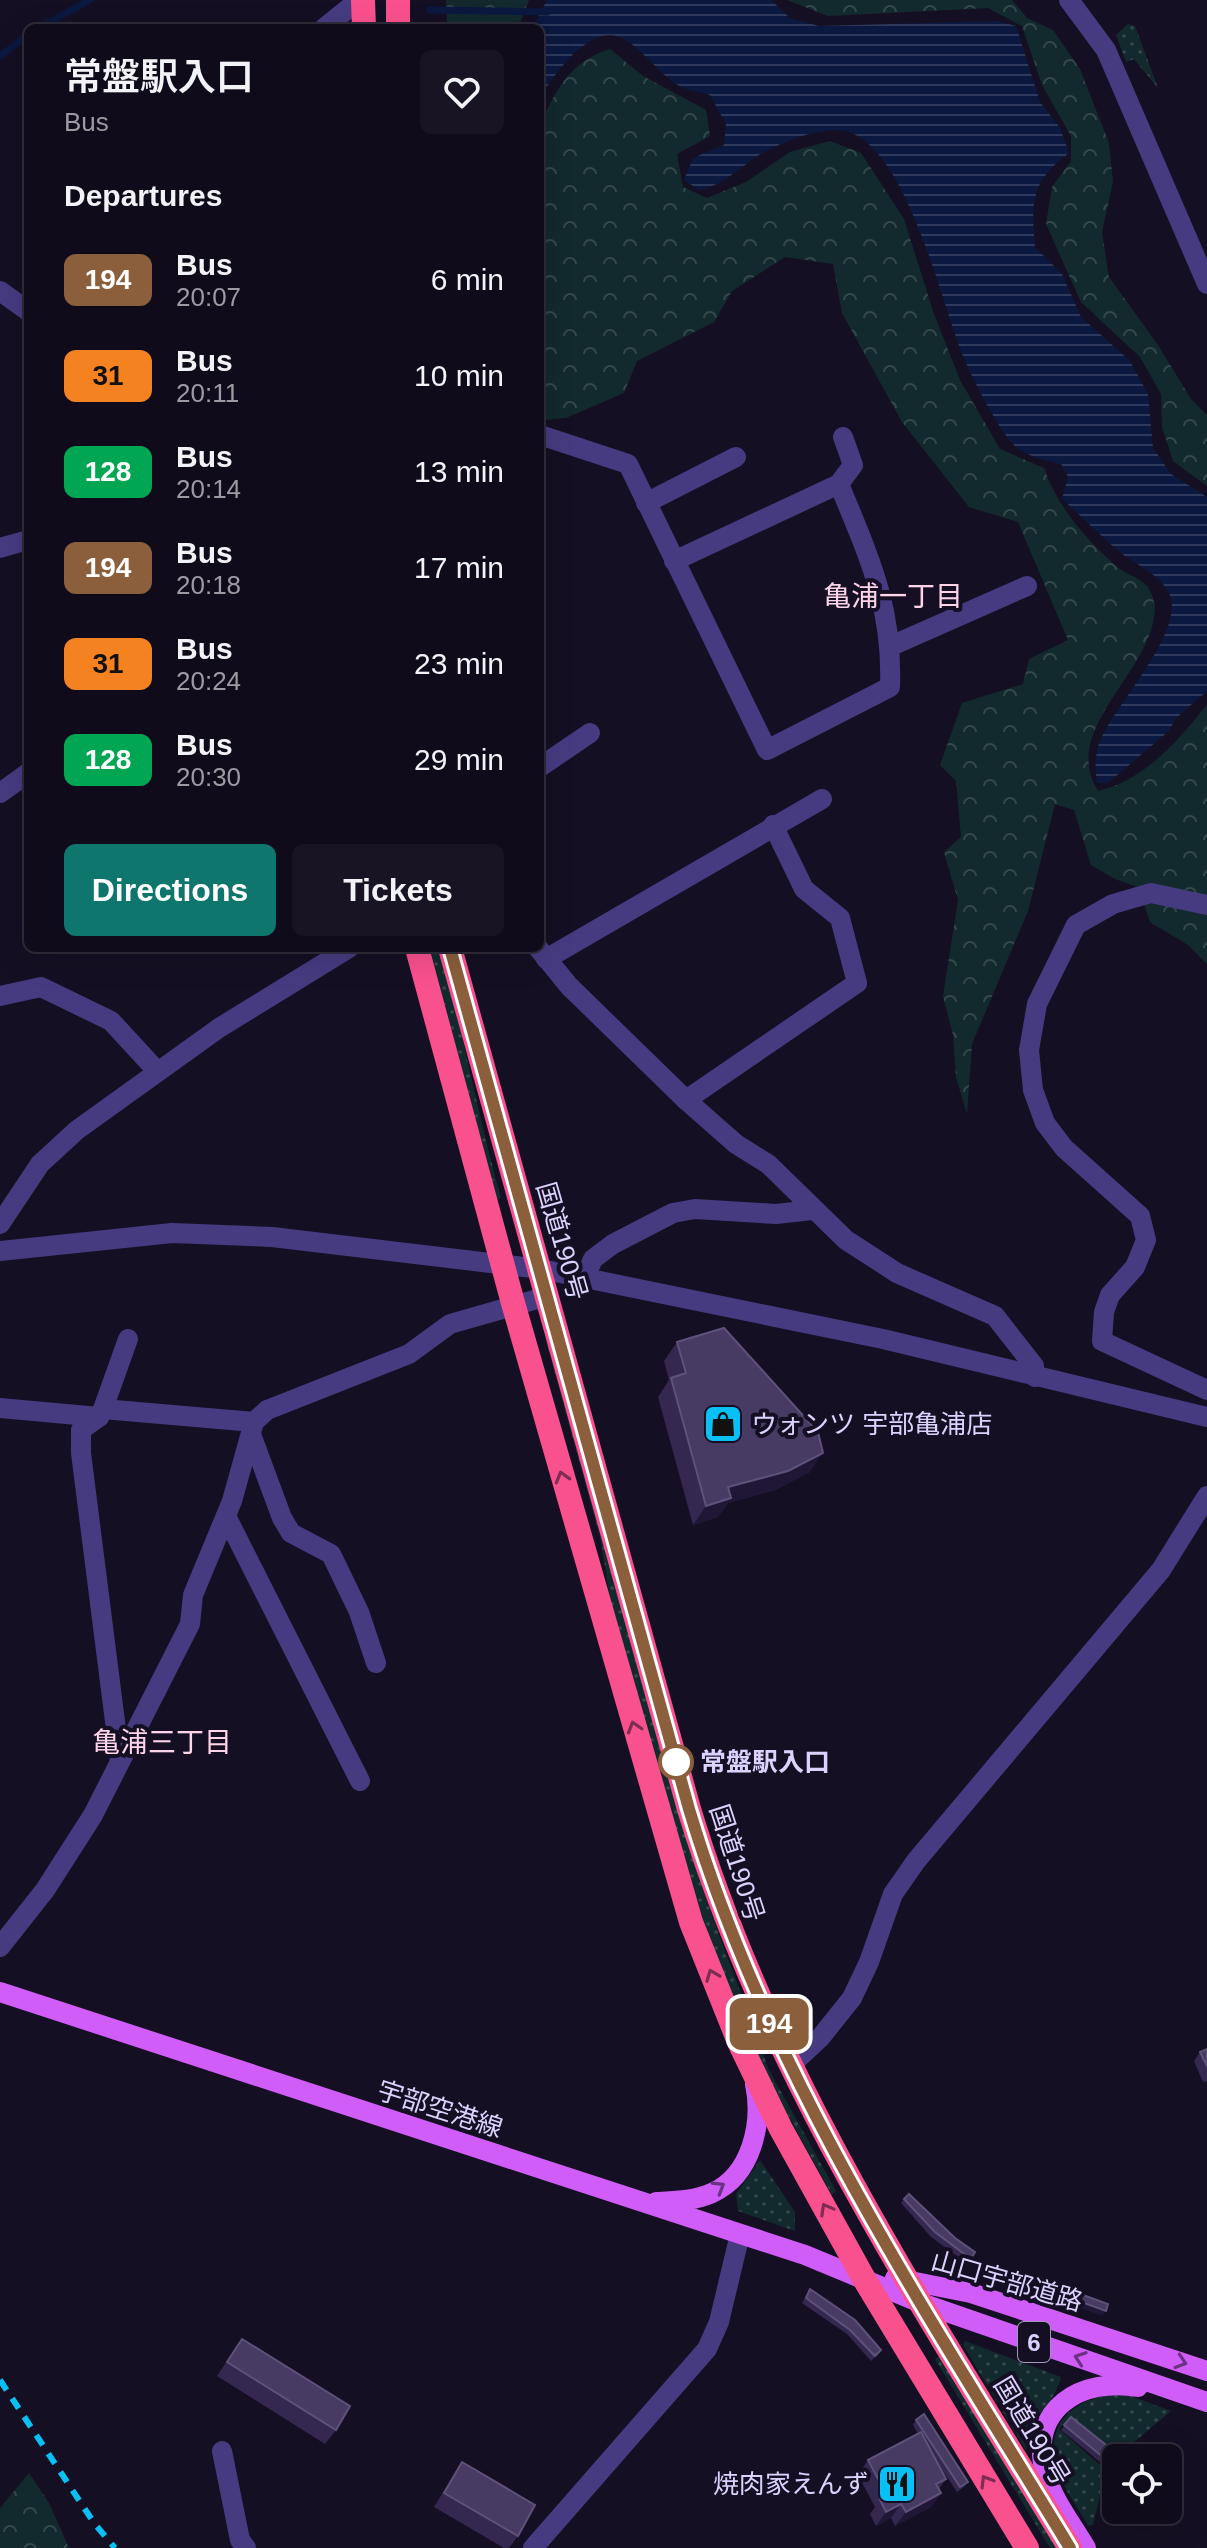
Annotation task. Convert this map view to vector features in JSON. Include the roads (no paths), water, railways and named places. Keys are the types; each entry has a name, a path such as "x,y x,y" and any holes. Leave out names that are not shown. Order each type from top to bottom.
{"highway":[{"path":"361,0 364,24"},
{"path":"398,0 398,24"},
{"path":"418,952 513,1303 691,1922 752,2070 863,2277 1027,2548"},
{"name":"国道190号","path":"451,952 709,1876 745,1971 790,2066 907,2279 1070,2548"}],"main road":[{"name":"宇部空港線","path":"0,1992 863,2277"},
{"path":"644,2203 694,2199 713,2193 744,2164 758,2121 752,2070"},
{"name":"山口宇部道路","path":"863,2277 907,2279 971,2293 1207,2371"},
{"name":"山口宇部道路","path":"863,2277 921,2303 1204,2401"},
{"path":"1086,2548 1050,2485 1044,2468 1045,2433 1055,2408 1089,2387 1120,2384 1204,2401"}],"street":[{"path":"329,24 361,0"},
{"path":"1069,0 1106,50 1207,284"},
{"path":"0,291 24,308"},
{"path":"544,436 628,464 767,750 890,687 891,646 878,578 839,484"},
{"path":"674,561 839,484 853,465 843,437"},
{"path":"646,503 736,457"},
{"path":"0,548 24,541"},
{"path":"891,646 1027,586"},
{"path":"544,764 590,733"},
{"path":"0,793 24,776"},
{"path":"822,799 773,825 669,890 542,954 569,986 686,1100 736,1144 768,1164 846,1240 897,1273 995,1316 1034,1366 1035,1377"},
{"path":"686,1100 857,983 840,918 804,889 773,825"},
{"path":"1207,905 1151,893 1113,904 1076,925 1037,1004 1029,1050 1033,1090 1045,1123 1064,1148 1140,1216 1146,1240 1135,1267 1110,1295 1104,1312 1102,1341 1207,1390"},
{"path":"0,1224 40,1164 77,1130 219,1028 342,952"},
{"path":"0,996 41,987 111,1021 157,1071"},
{"path":"585,1277 593,1259 613,1244 673,1213 695,1209 776,1214 812,1210"},
{"path":"0,1251 172,1233 272,1237 541,1269 883,1339 1207,1417"},
{"path":"0,1947 53,1878 93,1815 190,1624 193,1595 226,1516 253,1429 267,1410 409,1354 450,1324 513,1303 548,1296"},
{"path":"120,1761 81,1453 81,1430 101,1413 128,1339"},
{"path":"0,1408 101,1413 253,1429"},
{"path":"253,1429 282,1518 291,1533 331,1554 359,1612 376,1663"},
{"path":"790,2066 820,2038 852,1998 869,1962 893,1894 916,1861 1161,1570 1198,1516 1207,1496"},
{"path":"226,1516 360,1781"},
{"path":"533,2548 707,2349 719,2322 740,2234"},
{"path":"222,2451 240,2540 246,2548"}],"water":[{"path":"547,0 771,0 790,18 819,26 997,21 1016,26 1040,102 1060,128 1069,153 1047,173 1036,194 1033,217 1035,247 1062,274 1081,317 1130,361 1148,394 1153,448 1171,474 1207,497 1207,691 1175,719 1170,730 1108,783 1097,783 1098,747 1168,626 1172,607 1168,591 1157,578 1116,549 1062,499 1068,477 1061,464 1022,451 999,425 964,358 917,225 901,189 882,158 860,137 836,130 816,132 774,147 722,181 699,190 684,180 693,158 724,145 726,124 710,95 681,87 629,42 616,36 602,36 577,51 544,92 544,24 534,24"}],"waterway":[{"path":"46,24 90,0"},
{"path":"430,10 547,12"},
{"path":"0,56 24,38"}],"railway":[{"path":"0,2380 94,2523 115,2548"}],"place":[{"name":"ウォンツ 宇部亀浦店","path":"723,1424"},
{"name":"常盤駅入口","path":"676,1762"},
{"name":"焼肉家えんず","path":"897,2484"}],"district":[{"name":"亀浦一丁目","path":"893,596"},
{"name":"亀浦三丁目","path":"162,1742"}]}
